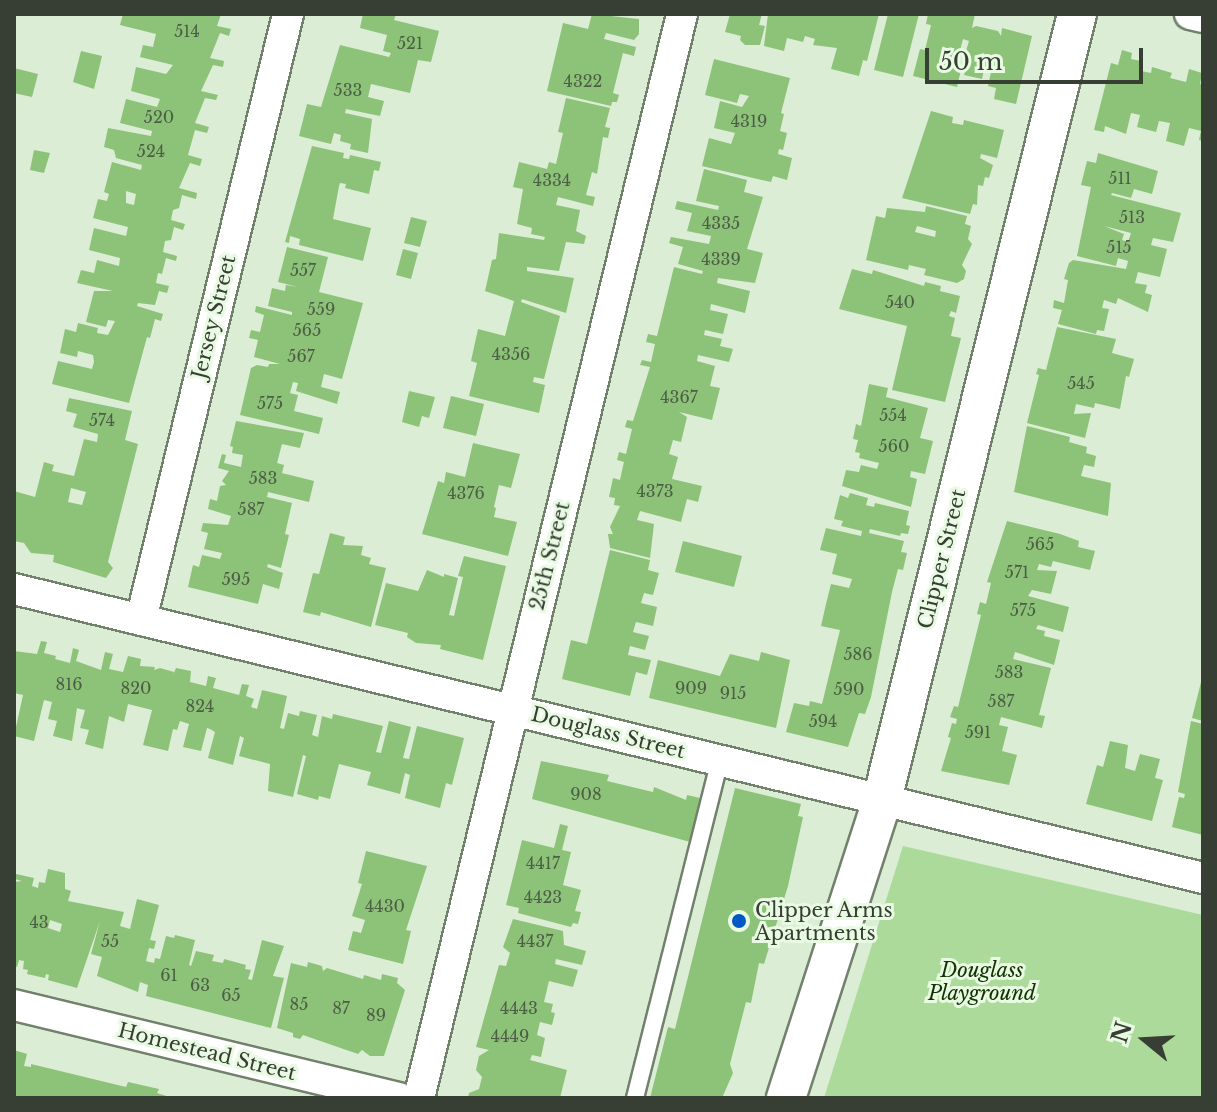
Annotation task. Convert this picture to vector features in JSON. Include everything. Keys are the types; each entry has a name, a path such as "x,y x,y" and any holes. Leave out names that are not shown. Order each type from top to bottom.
{"street":[{"name":"Jersey Street","path":"141,620 288,14"},
{"name":"25th Street","path":"419,1098 682,14"},
{"name":"Clipper Street","path":"786,1098 882,800 1077,14"},
{"path":"1190,14 1203,17"},
{"name":"Douglass Street","path":"14,589 1203,878"},
{"name":"Homestead Street","path":"14,1005 399,1098"}],"lane":[{"path":"635,1098 720,760"}],"green space":[{"name":"Douglass Playground","path":"903,846 1203,915 1203,1098 824,1098"}],"building":[{"path":"123,14 221,14 217,26 231,29 229,36 220,33 210,58 224,61 223,67 213,65 201,91 218,95 216,100 205,98 195,123 209,127 207,133 195,130 188,155 202,159 200,166 190,163 179,188 197,193 196,199 182,195 179,208 173,210 171,220 185,224 183,230 174,227 171,240 165,241 163,252 177,256 176,261 166,258 162,274 158,273 156,283 169,286 167,293 159,291 155,305 138,303 137,306 163,314 161,321 155,319 150,338 147,337 129,403 52,384 58,361 92,369 94,362 93,355 78,351 77,357 60,353 65,329 76,332 78,323 98,328 97,333 108,335 115,321 108,320 106,327 86,322 94,291 113,291 77,283 81,270 94,273 97,260 119,266 120,258 89,250 94,228 126,236 128,227 93,218 98,199 107,201 109,194 104,192 112,162 141,170 142,165 116,158 114,150 104,147 108,128 151,136 152,131 120,123 126,99 157,107 160,99 131,91 136,67 166,74 173,65 140,57 143,45 153,47 156,34 120,25","holes":["126,191 136,194 134,205 126,203"]},
{"path":"363,14 396,14 394,20 439,31 431,62 418,60 410,93 371,84 368,97 384,101 380,116 346,109 345,113 372,119 368,153 350,149 351,144 340,141 341,135 334,133 331,144 299,136 307,104 321,107 340,45 389,57 391,53 383,51 387,35 360,28"},
{"path":"592,14 639,19 639,34 634,40 606,33 604,39 636,47 634,56 623,53 613,93 619,95 617,102 612,102 611,106 547,91 563,23 588,29"},
{"path":"730,14 762,14 759,25 765,26 760,45 745,45 740,40 741,36 725,32"},
{"path":"768,14 879,14 867,61 863,60 859,76 831,69 837,48 813,45 815,39 805,36 803,42 787,38 784,51 764,46"},
{"path":"888,14 919,14 903,77 874,70"},
{"path":"928,14 975,14 972,28 976,26 998,31 1001,36 1002,28 1032,36 1016,104 994,99 996,88 988,86 991,72 984,70 982,79 964,75 967,66 962,64 969,41 963,39 955,69 961,70 957,87 913,76 920,49 925,50 931,25 926,24"},
{"path":"1122,50 1132,53 1131,59 1141,61 1141,71 1151,73 1152,67 1172,73 1170,78 1186,82 1189,69 1202,73 1203,141 1199,140 1201,131 1189,128 1184,146 1166,141 1170,123 1159,121 1156,132 1137,127 1140,115 1131,113 1126,134 1105,126 1104,132 1094,130 1111,63 1118,65"},
{"path":"81,51 102,56 94,89 73,82"},
{"path":"714,59 790,78 780,131 787,133 783,150 779,149 778,154 792,158 787,180 773,176 771,182 702,166 709,138 731,144 735,133 714,128 720,101 742,107 749,96 740,94 737,103 705,95"},
{"path":"14,68 38,74 32,97 14,93"},
{"path":"566,98 610,108 605,127 610,128 608,138 603,137 597,174 592,172 586,195 595,197 593,206 558,197 556,205 580,210 576,231 586,236 584,244 566,242 559,271 527,267 527,271 574,278 566,313 522,299 521,302 560,316 544,379 534,377 533,382 545,385 539,413 469,396 477,363 471,361 478,329 505,336 514,301 485,291 492,260 496,259 499,233 544,240 545,237 531,234 532,228 517,224 523,189 513,187 519,162 547,169 549,162 556,164 563,133 558,132"},
{"path":"931,111 953,117 952,123 963,125 964,120 1004,130 997,158 981,154 980,158 993,165 983,186 978,185 977,205 973,204 970,214 902,198"},
{"path":"312,146 344,153 343,158 349,159 350,155 381,162 379,171 374,170 369,194 345,188 346,184 340,183 333,219 371,228 363,261 299,245 300,239 290,236 289,243 285,242"},
{"path":"34,150 50,153 44,173 30,170"},
{"path":"1098,153 1158,171 1152,194 1134,189 1131,198 1111,195 1181,213 1173,242 1153,238 1151,245 1167,249 1160,277 1138,272 1135,283 1147,285 1145,293 1152,295 1148,312 1118,298 1116,304 1104,300 1102,308 1109,309 1104,331 1097,330 1096,334 1058,324 1062,310 1053,308 1054,300 1064,303 1068,280 1064,279 1073,260 1126,269 1128,261 1118,258 1116,266 1077,256 1091,187 1081,185 1087,161 1096,163","holes":["1104,226 1131,233 1128,242 1122,240 1124,234"]},
{"path":"704,169 747,180 744,192 763,197 747,249 763,253 755,283 718,278 717,283 750,291 745,313 711,304 710,310 728,314 723,334 705,330 704,335 722,339 720,346 733,349 729,362 698,355 697,361 715,366 710,386 720,388 712,420 679,412 687,417 681,442 673,440 669,454 678,457 672,479 702,486 698,502 687,499 681,522 640,511 637,520 654,524 650,558 610,548 608,534 613,534 610,527 620,506 614,505 615,498 609,497 613,478 620,480 624,462 617,460 619,452 626,454 632,429 625,427 627,420 633,421 650,367 640,365 642,360 651,362 655,344 646,342 648,334 657,336 674,267 702,274 703,271 678,264 683,247 669,243 671,237 709,244 711,236 687,231 692,213 675,209 677,201 718,210 719,206 696,201"},
{"path":"926,206 967,216 965,224 971,226 968,239 972,244 962,265 966,271 964,279 957,283 924,275 926,269 909,265 908,270 866,260 876,216 885,218 887,208 925,212","holes":["917,226 936,231 935,237 915,232"]},
{"path":"411,217 427,221 420,247 404,243"},
{"path":"287,247 328,257 319,292 363,303 342,379 324,374 321,387 340,392 337,404 296,391 298,383 293,382 290,393 298,395 294,411 323,418 319,434 240,415 251,368 280,364 254,357 258,340 249,338 251,330 260,332 264,315 255,312 256,306 292,315 292,312 268,306 272,288 285,291 286,285 298,287 278,282"},
{"path":"403,249 418,253 411,279 396,275"},
{"path":"852,269 872,274 873,270 924,286 925,282 941,286 940,291 960,296 956,313 951,311 949,316 955,318 951,336 961,338 945,402 892,390 907,326 839,309"},
{"path":"1057,327 1116,339 1112,353 1134,359 1129,377 1126,376 1120,409 1095,403 1094,408 1076,404 1074,414 1091,413 1085,438 1027,423 1039,375 1036,374 1038,368 1046,370"},
{"path":"869,384 888,388 886,397 928,408 920,438 933,441 925,474 911,471 910,477 917,479 911,507 842,486 846,470 859,472 861,465 877,469 879,463 859,458 860,453 855,452 858,440 853,439 856,424 861,426"},
{"path":"409,391 435,397 429,418 422,416 419,427 402,422"},
{"path":"451,396 484,404 476,436 443,428"},
{"path":"69,398 132,411 125,440 138,444 108,562 113,568 106,578 53,562 54,555 31,553 24,543 14,541 14,491 35,497 44,462 54,465 52,471 74,476 84,439 97,442 98,434 73,427 77,414 66,411","holes":["71,488 86,492 82,505 68,502"]},
{"path":"236,421 304,433 300,448 282,444 277,463 284,465 282,473 314,481 309,502 268,492 267,497 292,503 281,568 268,564 267,567 283,573 279,589 263,584 258,604 188,587 193,565 199,567 202,555 220,559 222,553 204,549 208,533 201,531 203,523 228,525 231,516 208,509 210,499 217,501 220,486 226,485 222,481 229,471 218,468 222,454 226,455 224,463 241,467 243,455 232,453 233,447 230,446"},
{"path":"1027,426 1070,437 1069,442 1087,447 1086,453 1096,456 1094,467 1084,465 1081,476 1111,483 1108,516 1014,492"},
{"path":"473,443 520,454 511,488 499,485 494,507 494,517 517,522 508,556 422,534 438,481 444,483 446,472 465,477"},
{"path":"850,493 868,498 866,505 874,507 875,503 909,511 906,525 910,526 908,534 901,533 900,536 870,529 869,533 904,541 901,552 907,553 903,570 898,569 892,592 871,697 865,714 859,713 848,747 786,732 794,703 809,706 810,701 822,704 840,630 821,626 826,604 831,584 849,588 852,579 832,574 837,554 820,550 826,528 861,536 862,531 841,526 843,521 834,519 840,495 848,498"},
{"path":"1007,521 1060,534 1079,541 1078,547 1095,551 1090,570 1053,561 1051,567 1039,564 1037,570 1057,571 1051,594 1032,590 1028,596 1069,607 1063,632 1038,625 1036,629 1045,631 1044,636 1060,640 1054,665 1015,652 1013,659 1051,668 1039,715 1045,716 1042,728 1001,717 999,725 1008,727 1002,751 1017,755 1009,785 941,771 952,723 956,724 957,719 950,717 954,706 958,707 981,615 977,614 980,602 986,604 991,583 987,582"},
{"path":"330,533 345,537 343,545 363,546 361,555 371,558 369,564 386,568 371,627 321,612 320,616 303,612 313,573 319,574"},
{"path":"683,541 742,556 734,587 675,572"},
{"path":"610,550 650,560 648,570 659,573 653,595 644,593 641,603 657,607 653,626 636,622 633,632 649,636 645,650 630,646 628,655 651,660 647,675 636,672 630,696 562,679 571,640 587,644"},
{"path":"464,556 506,566 483,660 440,649 441,645 416,643 407,637 408,633 375,625 386,583 418,591 427,570 444,577 444,574 458,578 449,615 454,616 463,577 458,576"},
{"path":"41,641 47,642 44,653 56,656 55,659 70,663 73,648 79,650 76,661 101,670 105,652 113,654 109,669 123,672 128,656 141,659 140,666 155,667 154,670 160,668 174,672 173,675 176,668 191,671 190,682 206,686 208,676 216,678 213,688 239,695 242,684 249,685 246,696 254,699 251,707 257,709 262,690 287,696 280,728 284,729 288,713 299,716 300,711 317,715 312,735 318,737 322,716 332,719 333,714 383,726 376,752 381,753 389,721 411,727 403,758 409,759 417,726 464,738 452,785 446,783 440,808 405,798 410,775 405,773 400,794 367,785 371,772 339,764 330,799 319,796 318,800 297,794 306,756 303,755 293,797 268,791 270,764 239,756 244,738 240,736 233,765 208,758 215,732 210,729 207,728 201,751 183,747 189,724 180,721 177,730 173,729 168,751 143,745 152,710 128,704 124,722 109,716 103,749 85,744 89,730 80,728 85,710 77,708 72,741 53,736 57,721 48,719 52,702 44,700 34,741 14,736 23,695 14,693 14,651 37,654"},
{"path":"761,652 790,660 776,728 649,698 658,660 720,676 730,654 759,661"},
{"path":"1203,678 1203,721 1192,718"},
{"path":"1191,721 1203,724 1203,835 1172,827 1179,797 1184,798 1185,794 1178,792"},
{"path":"1110,741 1128,745 1125,768 1135,771 1140,754 1160,759 1155,778 1163,780 1152,821 1086,804 1097,765 1103,767"},
{"path":"541,761 609,775 607,781 653,792 654,787 686,800 687,795 700,798 699,803 704,805 694,843 532,799"},
{"name":"Clipper Arms Apartments","path":"735,788 801,804 798,816 803,817 788,886 764,964 759,963 751,1003 746,1002 730,1064 733,1073 722,1098 650,1098 668,1027 675,1029"},
{"path":"560,824 568,826 562,850 571,852 563,885 581,890 575,911 581,912 578,924 573,923 571,927 518,913 519,908 506,905 522,840 554,848"},
{"path":"366,851 427,866 406,930 411,931 403,964 348,950 353,931 361,933 365,920 352,916 362,884 358,883"},
{"path":"48,869 65,873 65,889 71,891 68,901 124,912 120,926 130,929 137,899 159,905 150,940 156,941 154,949 149,948 146,961 154,963 155,958 160,959 166,936 174,938 175,935 195,940 189,965 196,951 214,955 212,961 223,963 224,959 246,965 245,969 251,970 248,979 252,980 262,940 284,946 273,976 284,978 271,1028 146,996 148,985 140,982 138,992 97,976 102,957 91,954 100,921 77,988 48,980 49,975 46,974 45,978 27,974 28,970 23,969 24,961 19,960 17,967 14,966 14,882 22,881 15,879 16,874 34,878 32,886 38,888 39,882 45,883","holes":["50,920 62,924 60,932 48,928"]},
{"path":"513,919 563,931 564,945 586,951 582,965 556,959 555,964 578,970 573,987 549,981 544,1002 553,1004 551,1012 555,1013 552,1025 540,1022 537,1035 545,1038 541,1057 532,1055 530,1060 567,1070 560,1098 468,1098 469,1093 479,1089 482,1077 476,1070 479,1056 489,1050 476,1047 499,965 506,966 510,953 503,947"},
{"path":"308,962 322,966 323,971 327,968 363,979 364,975 381,980 382,974 398,978 397,983 405,990 384,1056 370,1056 362,1050 358,1054 303,1035 300,1039 277,1028 291,963 307,967"},
{"path":"14,1050 27,1054 24,1066 31,1067 31,1064 126,1087 128,1082 159,1089 157,1093 173,1098 14,1098"}],"place":[{"name":"Clipper Arms Apartments","path":"739,921"}]}
